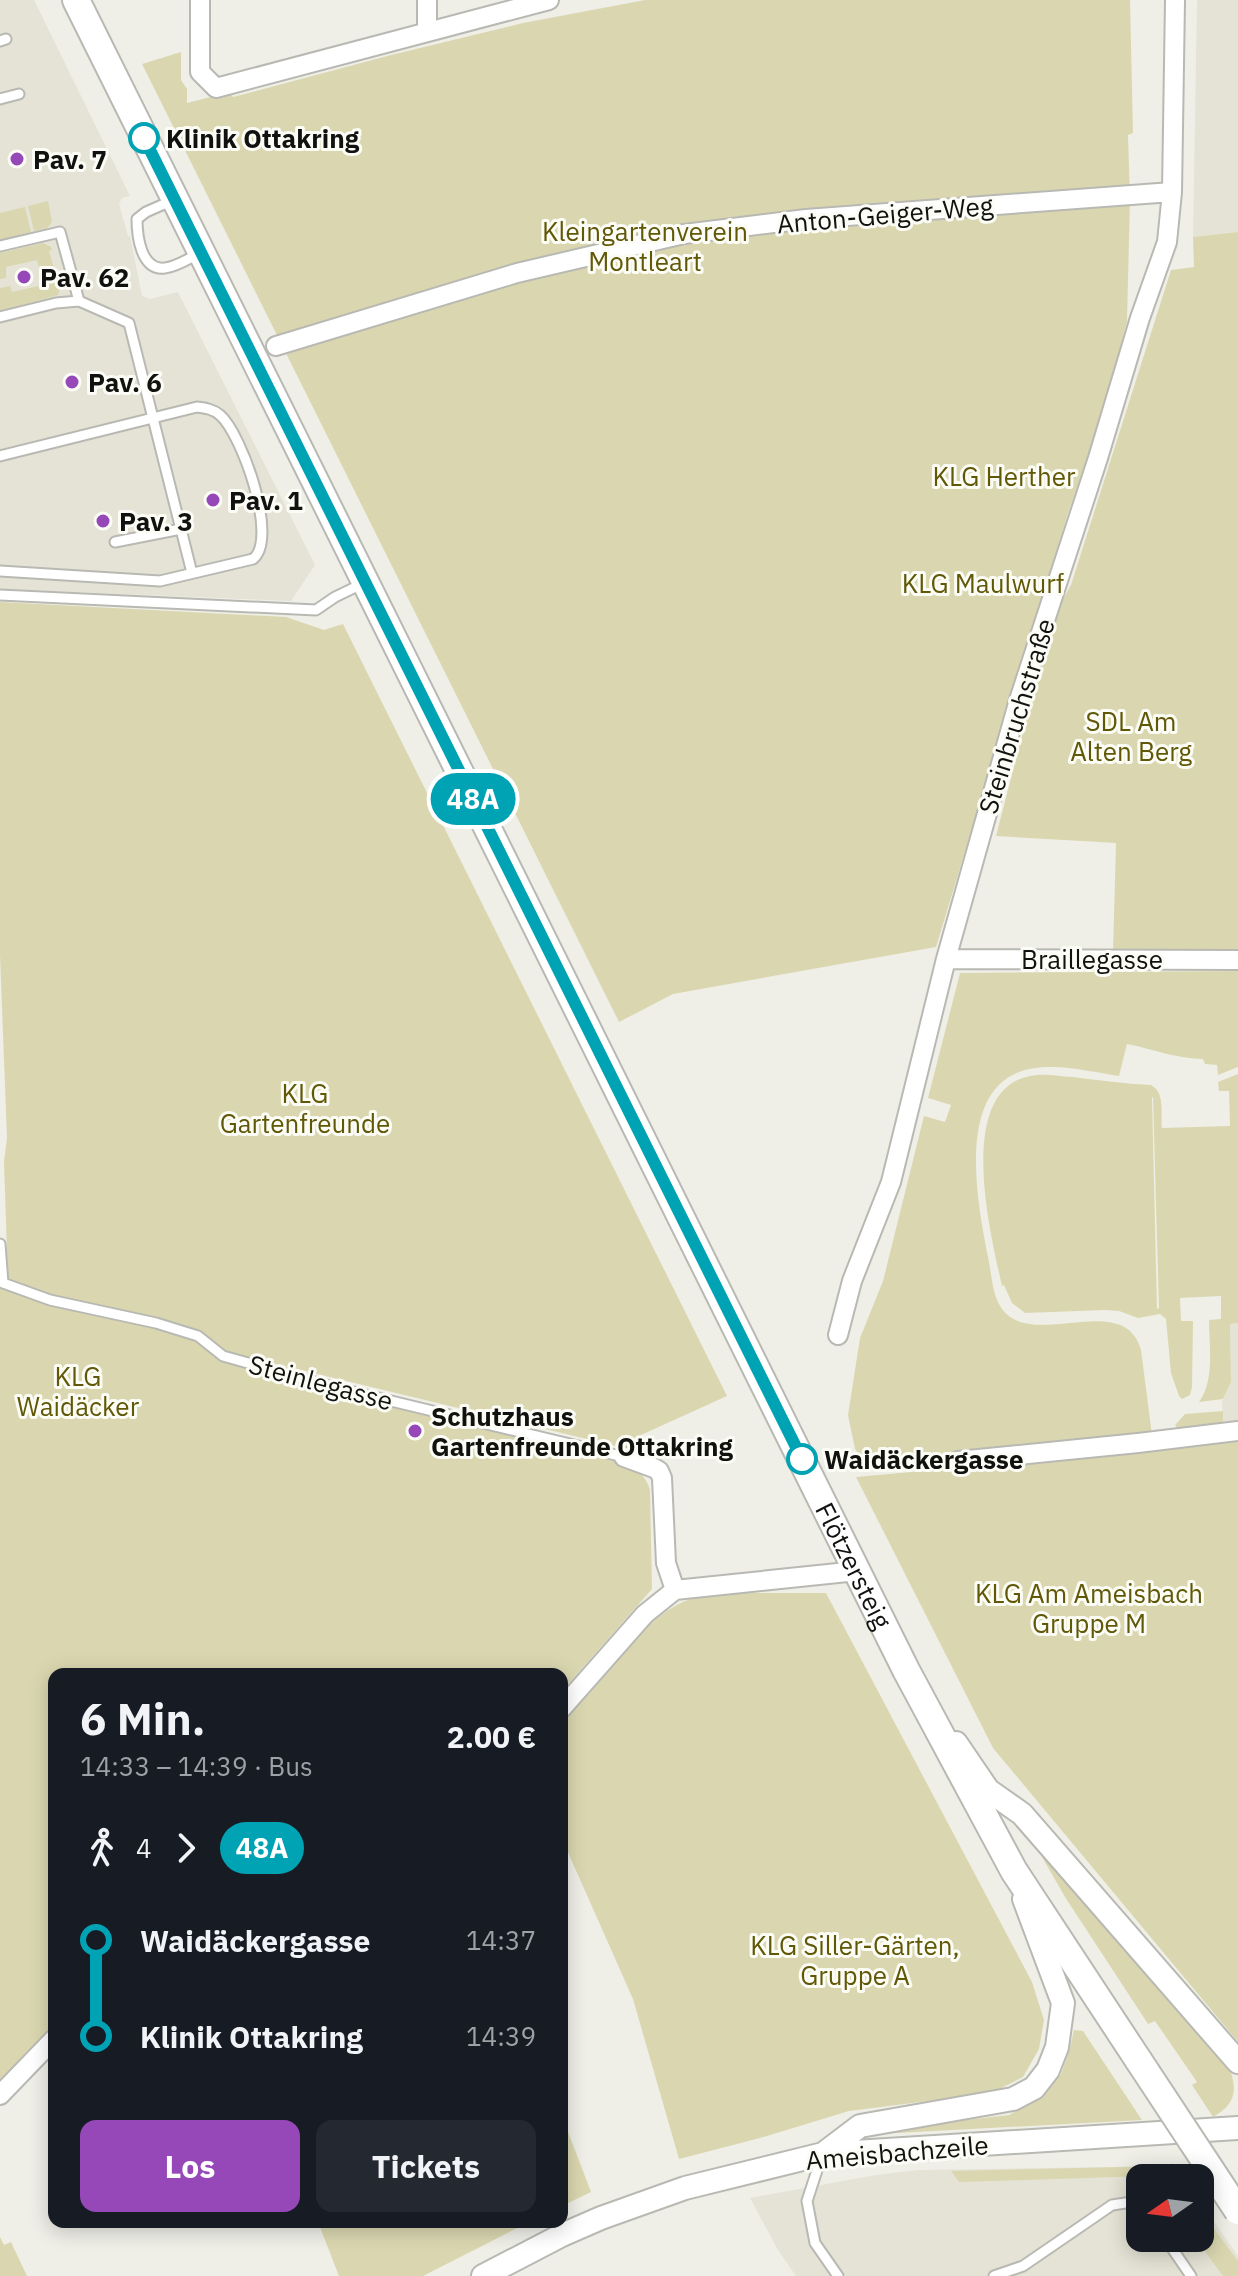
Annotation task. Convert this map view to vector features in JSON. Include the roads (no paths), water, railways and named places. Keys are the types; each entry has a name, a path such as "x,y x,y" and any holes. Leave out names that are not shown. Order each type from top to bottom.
{"main road":[{"name":"Flötzersteig","path":"76,0 906,1670 1014,1871 1238,2211"}],"street":[{"path":"200,0 200,72 216,88 549,0"},
{"path":"427,0 427,32"},
{"name":"Steinbruchstraße","path":"838,1335 852,1281 891,1182 946,959 1019,700 1167,242 1172,192 1175,0"},
{"name":"Anton-Geiger-Weg","path":"276,346 517,273 684,234 806,219 1172,192"},
{"name":"Braillegasse","path":"946,959 1238,960"},
{"path":"958,1461 1238,1431"},
{"name":"Steinlegasse","path":"624,1457 654,1468 662,1478 666,1563 675,1590"},
{"path":"568,1701 645,1614 675,1590 857,1571"},
{"name":"Flötzersteig","path":"906,1670 988,1790 1022,1814 1238,2062"},
{"path":"823,2154 860,2126 1013,2099 1034,2088 1048,2070 1057,2047 1063,2003 1014,1871"},
{"path":"3,2089 48,2045"},
{"name":"Ameisbachzeile","path":"483,2276 601,2218 685,2188 823,2154 1238,2128"}],"lane":[{"path":"0,99 19,94"},
{"path":"174,199 137,219 144,254 148,262 156,267 167,268 201,253"},
{"path":"0,246 60,232 79,301"},
{"path":"0,317 56,303 79,301 129,323 192,573"},
{"path":"0,456 197,407 206,408 222,416 238,440 249,469 263,532 257,556 160,581 0,571"},
{"path":"115,542 181,529"},
{"path":"0,595 316,610 365,582"},
{"name":"Steinlegasse","path":"0,1244 3,1283 50,1300 156,1323 198,1336 223,1356 333,1387 624,1457"},
{"path":"823,2154 807,2201 815,2243 838,2276"},
{"path":"994,2276 1023,2266 1112,2205 1126,2203"},
{"path":"1175,2252 1191,2276"}],"place":[{"name":"Klinik Ottakring","path":"144,138"},
{"name":"Pav. 7","path":"17,159"},
{"name":"Pav. 62","path":"24,277"},
{"name":"Pav. 6","path":"72,382"},
{"name":"Pav. 1","path":"213,500"},
{"name":"Pav. 3","path":"103,521"},
{"name":"Schutzhaus Gartenfreunde Ottakring","path":"415,1431"},
{"name":"Waidäckergasse","path":"802,1459"}],"park label":[{"name":"Kleingartenverein Montleart","path":"645,246"},
{"name":"KLG Herther","path":"1004,476"},
{"name":"KLG Maulwurf","path":"983,583"},
{"name":"SDL Am Alten Berg","path":"1131,736"},
{"name":"KLG Gartenfreunde","path":"305,1108"},
{"name":"KLG Waidäcker","path":"78,1391"},
{"name":"KLG Am Ameisbach Gruppe M","path":"1089,1608"},
{"name":"KLG Siller-Gärten, Gruppe A","path":"855,1960"}]}
